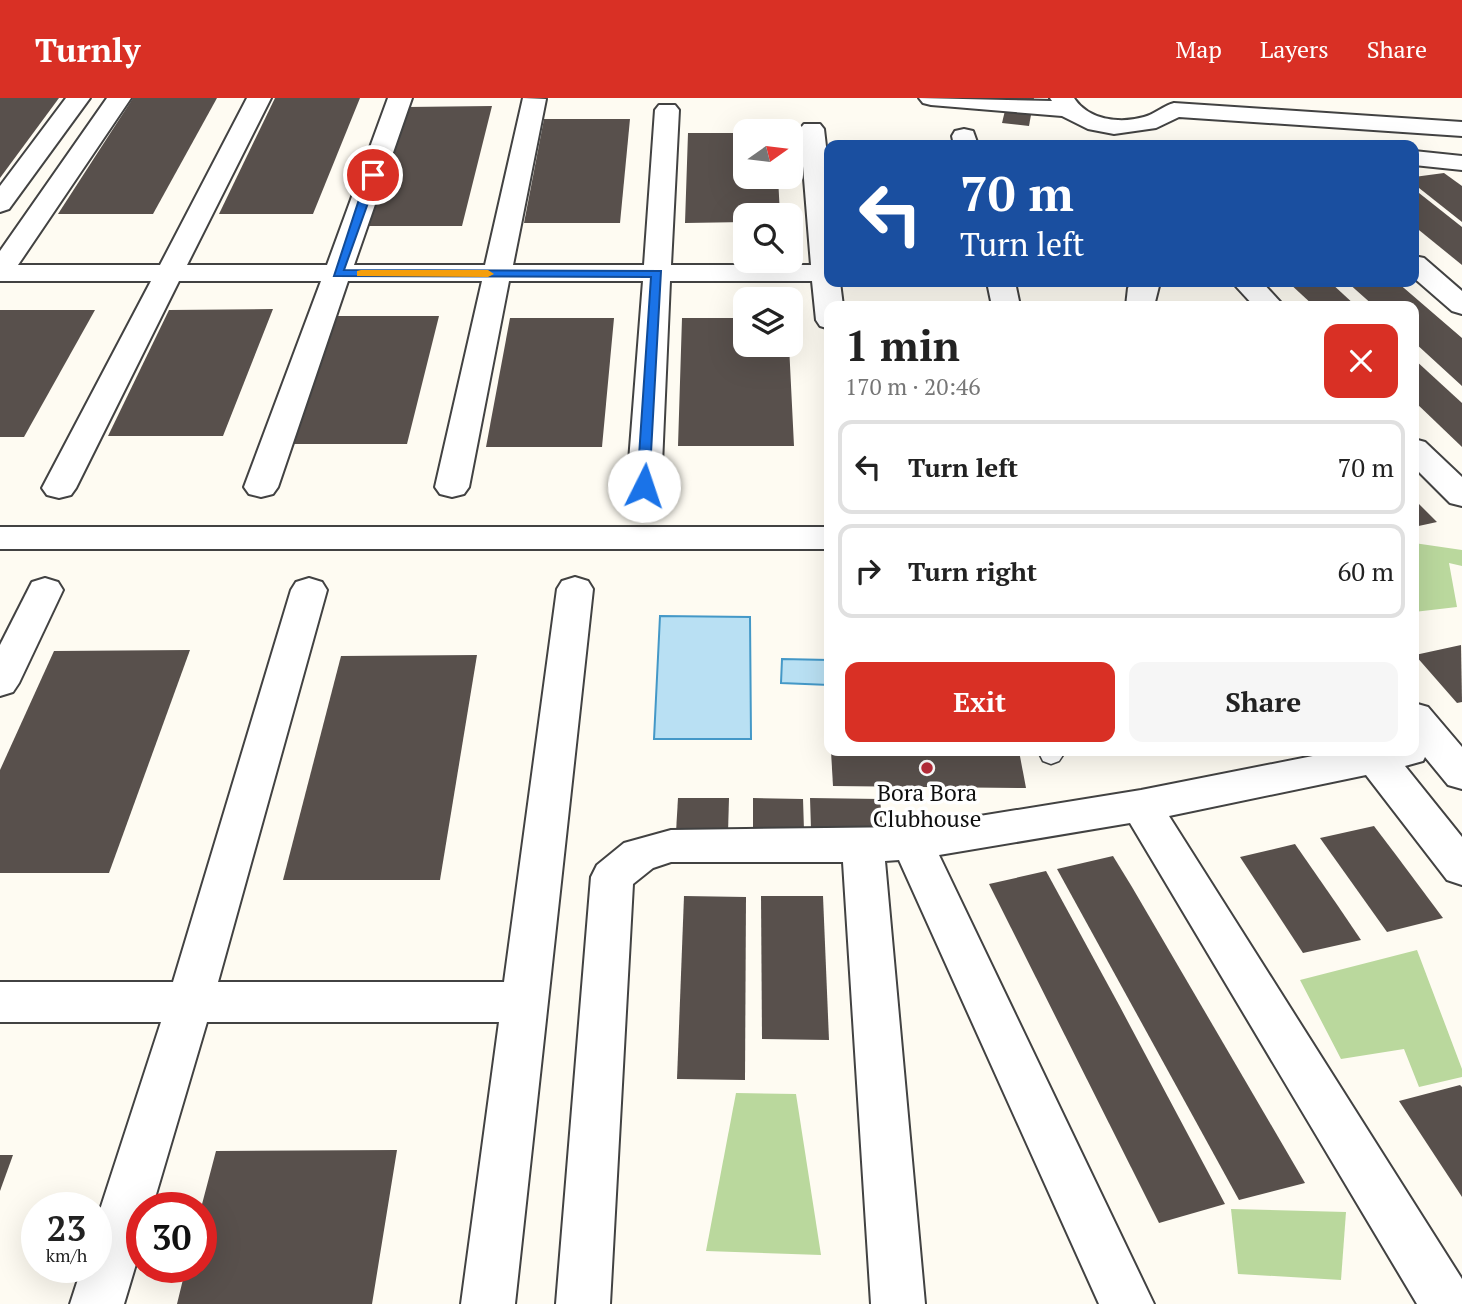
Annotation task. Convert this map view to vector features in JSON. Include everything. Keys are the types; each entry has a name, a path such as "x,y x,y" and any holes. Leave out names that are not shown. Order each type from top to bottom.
{"street":[{"path":"0,204 79,98"},
{"path":"3,262 120,98"},
{"path":"59,488 259,98"},
{"path":"261,487 400,98"},
{"path":"931,98 1064,103 1080,118 1124,136 1157,122 1171,104 1462,129"},
{"path":"452,487 534,99"},
{"path":"644,486 667,110"},
{"path":"812,129 824,236"},
{"path":"1419,159 1462,163"},
{"path":"658,263 733,254"},
{"path":"803,256 824,262"},
{"path":"3,262 824,263"},
{"path":"1419,268 1462,305"},
{"path":"1251,287 1265,301"},
{"path":"1419,454 1462,496"},
{"path":"0,538 824,538"},
{"path":"488,1304 575,589"},
{"path":"0,683 45,590"},
{"path":"97,1304 190,1002 309,590"},
{"path":"1419,748 1462,774"},
{"path":"583,1304 612,877 639,855 671,846 863,846 912,843 1141,806 1360,756"},
{"path":"1417,756 1462,868"},
{"path":"1141,806 1447,1304"},
{"path":"912,843 1127,1304"},
{"path":"863,846 898,1304"},
{"path":"0,1002 526,1002"}],"green space":[{"path":"1419,544 1462,550 1462,566 1449,563 1457,607 1419,611"},
{"path":"1417,950 1462,1069 1462,1077 1419,1087 1404,1049 1341,1059 1300,980"},
{"path":"736,1093 796,1094 821,1255 706,1251"},
{"path":"1231,1209 1346,1212 1341,1280 1238,1274"}],"water":[{"path":"660,616 750,617 751,739 654,739"},
{"path":"782,659 824,660 824,685 781,683"}],"building":[{"path":"0,98 59,98 0,178"},
{"path":"133,98 217,98 153,214 58,214"},
{"path":"275,98 360,98 313,214 219,214"},
{"path":"1008,98 1034,98 1029,126 1002,123"},
{"path":"492,106 462,226 366,226 407,107"},
{"path":"544,119 630,119 620,223 524,223"},
{"path":"688,133 733,133 733,189 779,189 779,203 733,203 733,222 685,223"},
{"path":"1444,173 1462,186 1462,222 1419,188 1419,176"},
{"path":"1419,193 1462,227 1462,265 1419,230"},
{"path":"1293,287 1335,287 1351,301 1309,301"},
{"path":"1353,287 1403,287 1462,338 1462,386 1419,347 1419,301 1368,301"},
{"path":"273,309 223,436 108,436 169,310"},
{"path":"0,310 95,310 24,437 0,437"},
{"path":"335,316 439,316 407,444 291,444"},
{"path":"510,318 614,318 602,447 486,447"},
{"path":"682,318 733,318 733,357 790,357 794,446 678,446"},
{"path":"1419,364 1462,403 1462,447 1419,406"},
{"path":"1419,504 1437,522 1419,526"},
{"path":"1461,645 1462,702 1457,703 1419,660 1419,654"},
{"path":"190,650 109,873 0,873 0,770 54,651"},
{"path":"477,655 440,880 283,880 341,656"},
{"name":"Bora Bora Clubhouse","path":"831,756 1020,756 1026,788 833,786"},
{"path":"678,798 729,798 728,833 676,832"},
{"path":"753,798 803,799 804,830 753,829"},
{"path":"810,798 880,799 883,831 811,830"},
{"path":"1374,826 1443,918 1387,932 1320,838"},
{"path":"1295,844 1361,940 1303,953 1240,857"},
{"path":"1113,856 1305,1183 1239,1200 1057,869"},
{"path":"1046,871 1225,1204 1159,1223 989,884"},
{"path":"684,896 746,897 745,1080 677,1079"},
{"path":"761,896 823,896 829,1040 762,1039"},
{"path":"1460,1085 1462,1087 1462,1197 1399,1101"},
{"path":"397,1150 372,1304 177,1304 182,1283 217,1283 217,1192 205,1192 216,1151"},
{"path":"0,1155 13,1155 0,1191"}],"slow traffic":[{"path":"361,274 488,274"}],"place":[{"name":"Bora Bora Clubhouse","path":"927,768"}],"route":[{"path":"373,175 338,274 657,274 644,486"}]}
